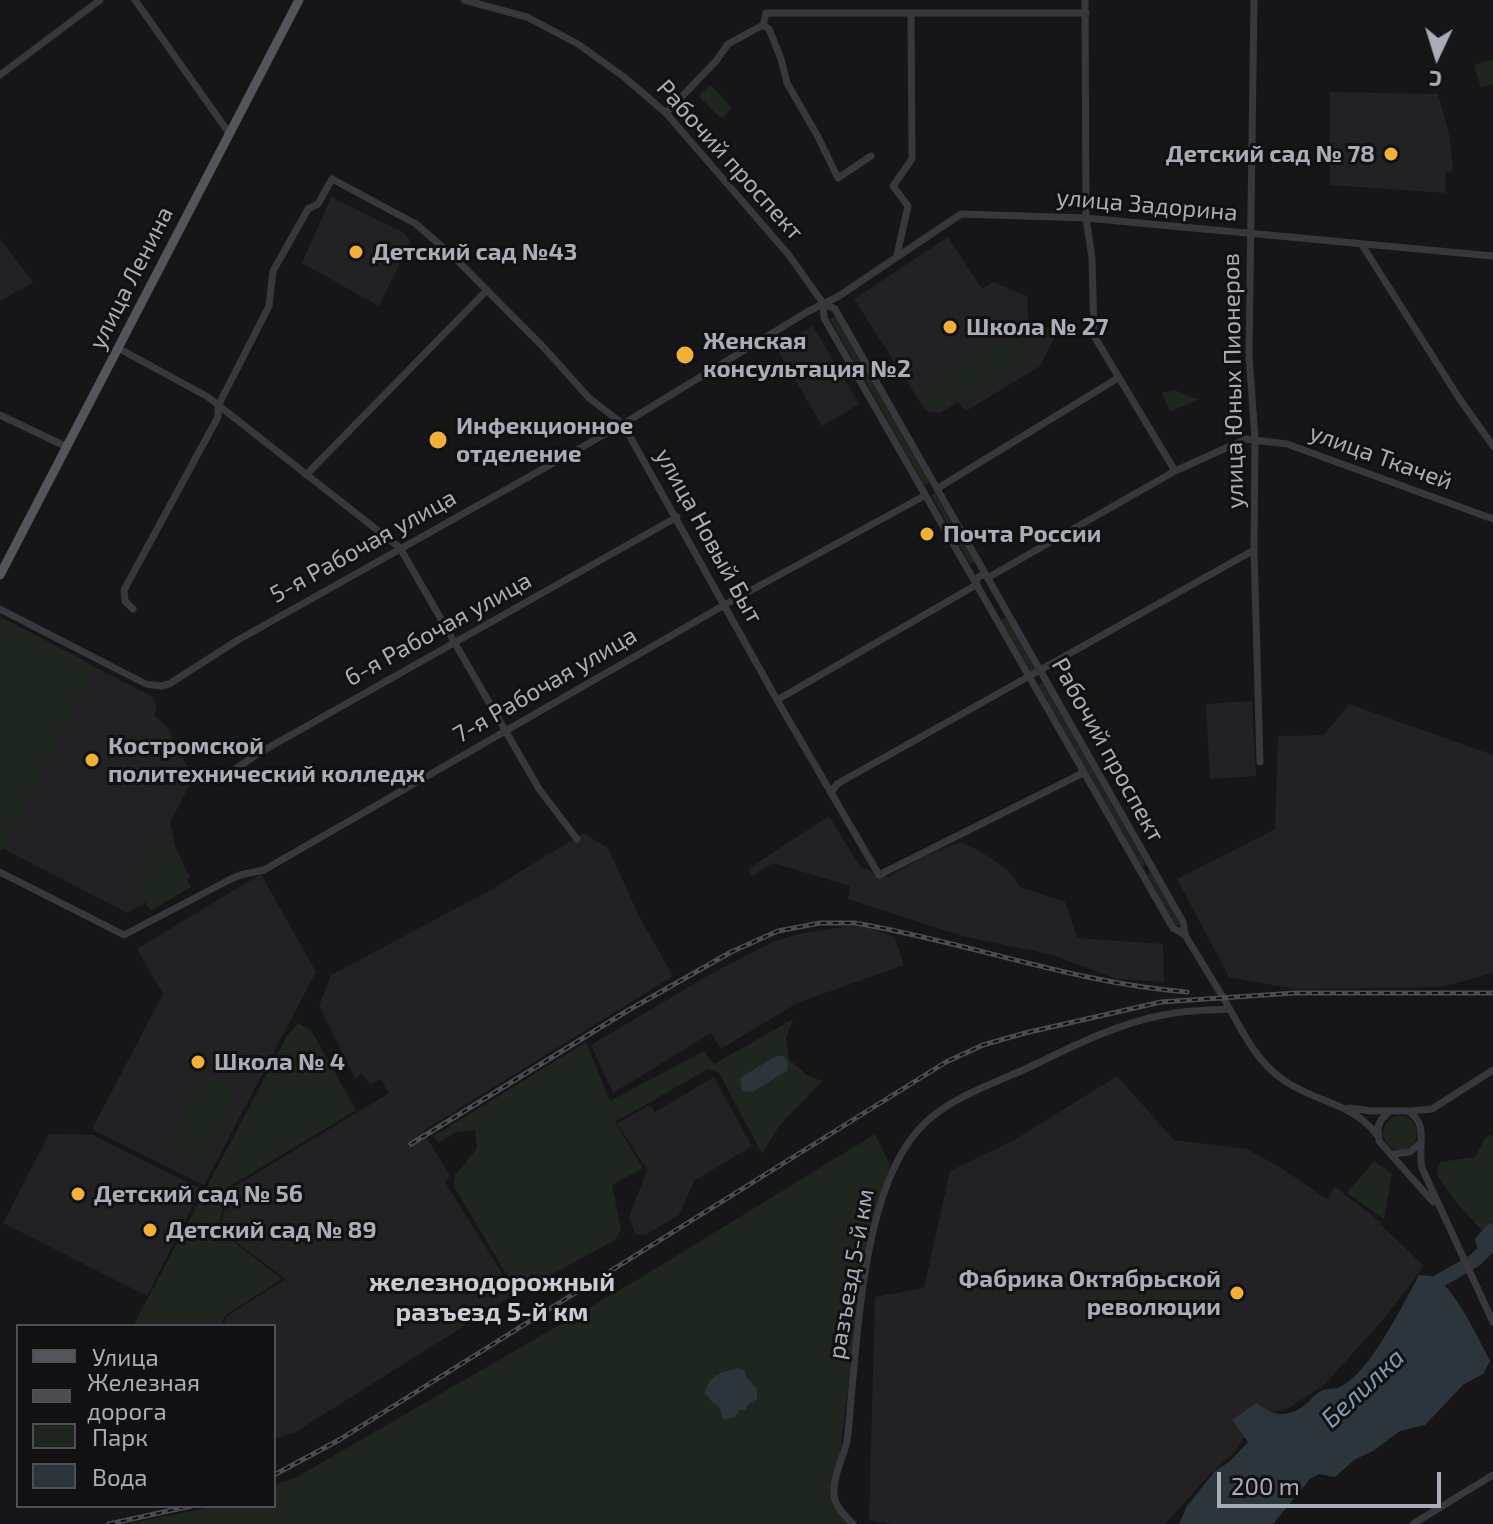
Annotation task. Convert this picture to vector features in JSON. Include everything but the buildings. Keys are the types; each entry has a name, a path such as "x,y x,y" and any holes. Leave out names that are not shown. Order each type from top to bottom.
{"main road":[{"name":"улица Ленина","path":"0,575 299,0"}],"street":[{"path":"0,75 100,0"},
{"path":"135,0 229,133"},
{"name":"Рабочий проспект","path":"464,0 522,15 599,57 666,113 781,245 823,303 835,309 1183,922 1185,935 1251,1048 1281,1078 1313,1098 1347,1108 1377,1135"},
{"path":"666,113 716,61 728,44 763,25 766,0"},
{"path":"897,0 897,13"},
{"path":"1085,0 1086,218 1092,258 1094,340 1175,471"},
{"name":"улица Юных Пионеров","path":"1254,0 1249,356 1255,438 1254,550 1260,762"},
{"path":"766,13 1086,13"},
{"path":"897,255 908,206 893,186 912,159 911,13"},
{"path":"763,25 773,37 787,83 838,178 871,156"},
{"name":"улица Новый Быт","path":"218,406 269,306 273,271 308,209 318,204 332,179 416,224 547,351 589,398 623,424 879,875 1083,773"},
{"name":"улица Задорина","path":"823,303 839,296 961,214 1086,218 1493,256"},
{"path":"1362,245 1493,446"},
{"path":"306,475 486,291"},
{"name":"Рабочий проспект","path":"823,303 824,318 924,496 1173,928 1185,935"},
{"name":"5-я Рабочая улица","path":"0,609 146,684 161,686 623,424 823,303"},
{"path":"118,348 208,397 400,548 539,789 577,839"},
{"path":"938,488 1118,378"},
{"path":"133,609 125,601 124,590 218,417 218,406"},
{"path":"0,415 67,447"},
{"path":"991,581 1175,471 1233,443 1255,438"},
{"name":"улица Ткачей","path":"1255,438 1287,444 1492,519"},
{"name":"7-я Рабочая улица","path":"0,872 124,935 142,928 227,881 264,870 726,604 924,496"},
{"name":"6-я Рабочая улица","path":"221,779 259,753 677,517"},
{"path":"831,793 837,784 1254,550"},
{"path":"978,589 977,578 982,575 991,581"},
{"path":"978,589 987,595 992,592 991,581"},
{"path":"777,700 978,589"},
{"name":"разъезд 5-й км","path":"853,1524 839,1510 834,1499 834,1488 847,1440 860,1311 872,1244 888,1178 904,1148 926,1122 954,1102 1106,1033 1159,1015 1188,1010 1229,1009"},
{"path":"1347,1108 1391,1111 1432,1109 1493,1070"},
{"path":"1432,1109 1419,1144 1422,1168 1493,1322"},
{"path":"1391,1111 1381,1120 1377,1135 1382,1146 1392,1153 1440,1210"},
{"path":"1407,1111 1416,1117 1423,1131"},
{"path":"1392,1153 1410,1152 1419,1144"},
{"path":"1413,1524 1493,1475"}],"shaded area":[{"name":"Детский сад № 78","path":"1330,92 1438,94 1450,138 1453,171 1446,172 1445,193 1330,185"},
{"name":"Детский сад №43","path":"331,197 403,232 411,241 379,306 302,263"},
{"name":"Школа № 27","path":"948,237 982,289 993,282 1027,296 1029,329 1055,327 1056,334 1040,366 966,411 958,402 940,413 926,411 854,299"},
{"path":"0,239 33,282 0,301"},
{"path":"813,326 859,404 822,426 776,347"},
{"name":"Костромской политехнический колледж","path":"1,619 151,696 157,706 154,715 167,727 193,778 170,823 176,848 190,878 127,913 0,847"},
{"path":"1252,701 1256,776 1210,779 1206,704"},
{"path":"1349,704 1493,755 1493,973 1442,987 1295,989 1229,977 1177,879 1275,829 1278,736 1324,735"},
{"path":"829,816 860,867 888,877 960,842 980,851 1009,871 1020,887 1065,902 1077,938 1163,944 1164,982 1117,979 1053,955 962,936 848,899 850,886 773,863 752,876 748,869"},
{"path":"583,833 608,848 640,918 673,976 423,1131 450,1176 445,1182 515,1294 294,1433 279,1439 276,1435 276,1324 224,1324 227,1316 285,1279 220,1230 229,1190 389,1093 380,1079 370,1085 362,1074 355,1078 319,1006 331,975 489,891"},
{"name":"Школа № 4","path":"261,874 316,972 204,1185 92,1129 163,994 137,949"},
{"path":"848,926 866,927 895,937 904,965 797,1003 721,1049 711,1033 613,1093 591,1045 709,975 773,942 794,935"},
{"path":"1117,1076 1174,1140 1247,1149 1327,1199 1335,1187 1381,1222 1424,1266 1383,1320 1324,1385 1286,1410 1271,1412 1165,1524 890,1524 869,1520 875,1297 924,1288 950,1171 1016,1139"},
{"path":"714,1077 752,1146 694,1181 679,1215 645,1235 635,1234 629,1217 647,1170 617,1123 650,1105 655,1112"},
{"name":"Детский сад № 56","path":"49,1134 93,1135 201,1189 147,1296 3,1223"}],"green space":[{"path":"1493,59 1493,84 1481,88 1474,65"},
{"path":"711,85 732,108 724,117 720,117 700,98 700,93"},
{"path":"835,316 929,482 924,485 830,319"},
{"path":"1009,336 1018,336 1025,343 1025,357 940,412 927,406 923,392"},
{"path":"1175,390 1199,399 1170,412 1162,393"},
{"path":"935,493 975,562 970,564 931,495"},
{"path":"1,617 94,666 0,852 0,620"},
{"path":"1006,617 1036,669 1031,672 1001,620"},
{"path":"1043,682 1146,865 1142,867 1038,685"},
{"path":"158,839 167,842 191,887 150,911 137,884 150,872 146,851"},
{"path":"1151,873 1180,924 1176,926 1147,875"},
{"path":"793,1019 786,1039 789,1059 807,1075 822,1081 779,1126 762,1154 719,1073 708,1069 615,1122 643,1168 612,1185 621,1229 615,1240 518,1293 454,1187 455,1175 477,1149 475,1130 456,1132 438,1143 434,1136 586,1042 610,1101 704,1051 714,1064"},
{"path":"298,1023 311,1030 356,1110 227,1188 218,1230 282,1279 226,1315 222,1324 134,1324 287,1036"},
{"path":"218,1079 231,1087 234,1101 206,1154 196,1160 183,1157 177,1150 176,1140 183,1117 201,1085 206,1080"},
{"path":"1400,1116 1412,1121 1417,1133 1412,1145 1400,1150 1388,1145 1383,1133 1388,1121"},
{"path":"875,1134 890,1165 863,1272 833,1507 851,1524 126,1524 208,1508 276,1508 276,1484 297,1477 637,1280"},
{"path":"1493,1135 1493,1243 1456,1202 1437,1174 1440,1162 1475,1157 1485,1138"},
{"path":"1374,1161 1392,1174 1384,1219 1347,1193"}],"water":[{"path":"776,1056 784,1056 788,1062 787,1071 752,1092 742,1091 740,1078"},
{"path":"1493,1223 1493,1252 1475,1263 1478,1251 1475,1239 1486,1226"},
{"path":"1419,1275 1432,1276 1440,1281 1457,1301 1490,1361 1483,1374 1464,1384 1425,1425 1400,1431 1373,1451 1354,1460 1335,1477 1319,1474 1310,1479 1273,1524 1179,1524 1187,1506 1215,1471 1229,1462 1248,1442 1232,1420 1256,1403 1273,1412 1283,1414 1295,1411 1321,1391 1338,1388 1351,1379 1363,1368 1385,1337"},
{"path":"737,1368 744,1370 757,1389 757,1399 735,1417 724,1420 719,1406 705,1393 712,1378"}],"waterway":[{"name":"Белилка","path":"1432,1296 1439,1281 1474,1261 1493,1243"}],"railway":[{"path":"411,1144 627,1011 731,952 778,931 820,923 855,923 1103,980 1187,992"},
{"path":"276,1474 339,1440 946,1062 983,1045 1161,1002 1295,993 1493,993"},
{"path":"109,1524 182,1508"}],"place":[{"name":"Детский сад № 78","path":"1391,154"},
{"name":"Детский сад №43","path":"356,252"},
{"name":"Школа № 27","path":"950,327"},
{"name":"Женская консультация №2","path":"685,355"},
{"name":"Инфекционное отделение","path":"438,440"},
{"name":"Почта России","path":"927,534"},
{"name":"Костромской политехнический колледж","path":"92,760"},
{"name":"Школа № 4","path":"198,1062"},
{"name":"Детский сад № 56","path":"78,1194"},
{"name":"Детский сад № 89","path":"150,1230"},
{"name":"Фабрика Октябрьской революции","path":"1237,1293"}],"district":[{"name":"железнодорожный разъезд 5-й км","path":"492,1297"}]}
